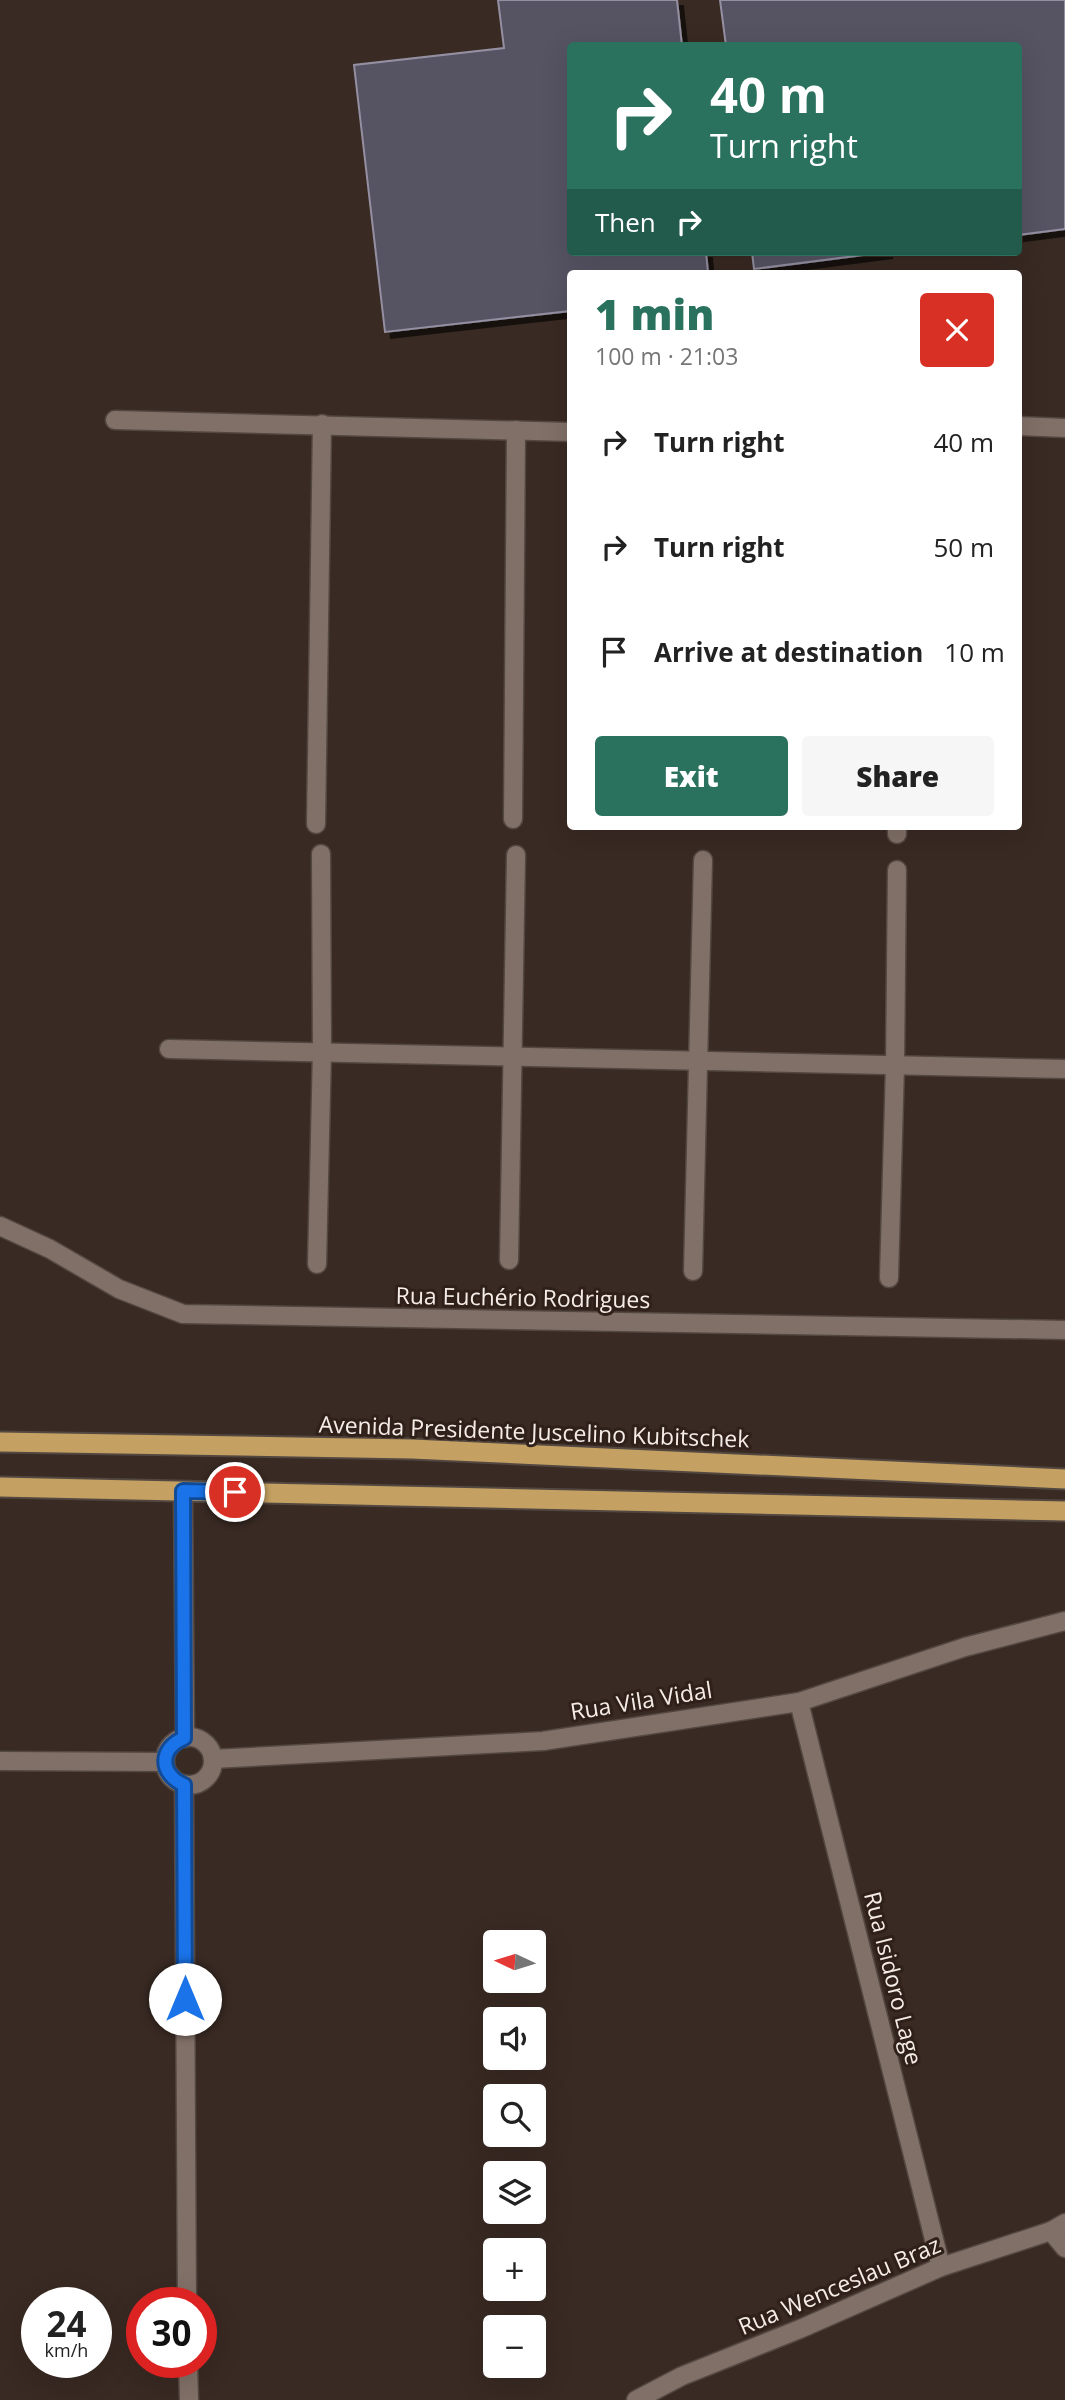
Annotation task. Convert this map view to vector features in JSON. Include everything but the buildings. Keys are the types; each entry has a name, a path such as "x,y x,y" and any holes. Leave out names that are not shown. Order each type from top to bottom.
{"highway":[{"name":"Avenida Presidente Juscelino Kubitschek","path":"0,1442 412,1449 1065,1479"},
{"path":"0,1487 1065,1511"}],"street":[{"path":"115,420 567,432"},
{"path":"316,824 322,424"},
{"path":"1022,426 1065,428"},
{"path":"513,819 516,430"},
{"path":"317,1264 322,1051 321,854"},
{"path":"509,1260 516,855"},
{"path":"693,1271 703,860"},
{"path":"889,1278 897,870"},
{"path":"169,1049 1065,1069"},
{"name":"Rua Euchério Rodrigues","path":"0,1226 50,1249 119,1289 183,1314 1065,1330"},
{"path":"183,1491 184,1738"},
{"name":"Rua Vila Vidal","path":"213,1759 543,1741 799,1702 965,1647 1065,1621"},
{"name":"Rua Isidoro Lage","path":"799,1702 941,2267"},
{"path":"184,1738 195,1738 203,1742 210,1749 213,1759 208,1776 193,1785 184,1785 174,1780 167,1772 165,1762 167,1751 174,1742 184,1738"},
{"path":"0,1761 165,1762"},
{"path":"184,1785 187,2287"},
{"path":"1058,2227 1065,2248"},
{"name":"Rua Wenceslau Braz","path":"636,2400 682,2376 800,2329 941,2267 1058,2227"},
{"path":"188,2378 189,2400"}],"route":[{"path":"185,1999 184,1785 174,1780 167,1772 165,1762 167,1751 174,1742 184,1738 183,1491 235,1492"}]}
